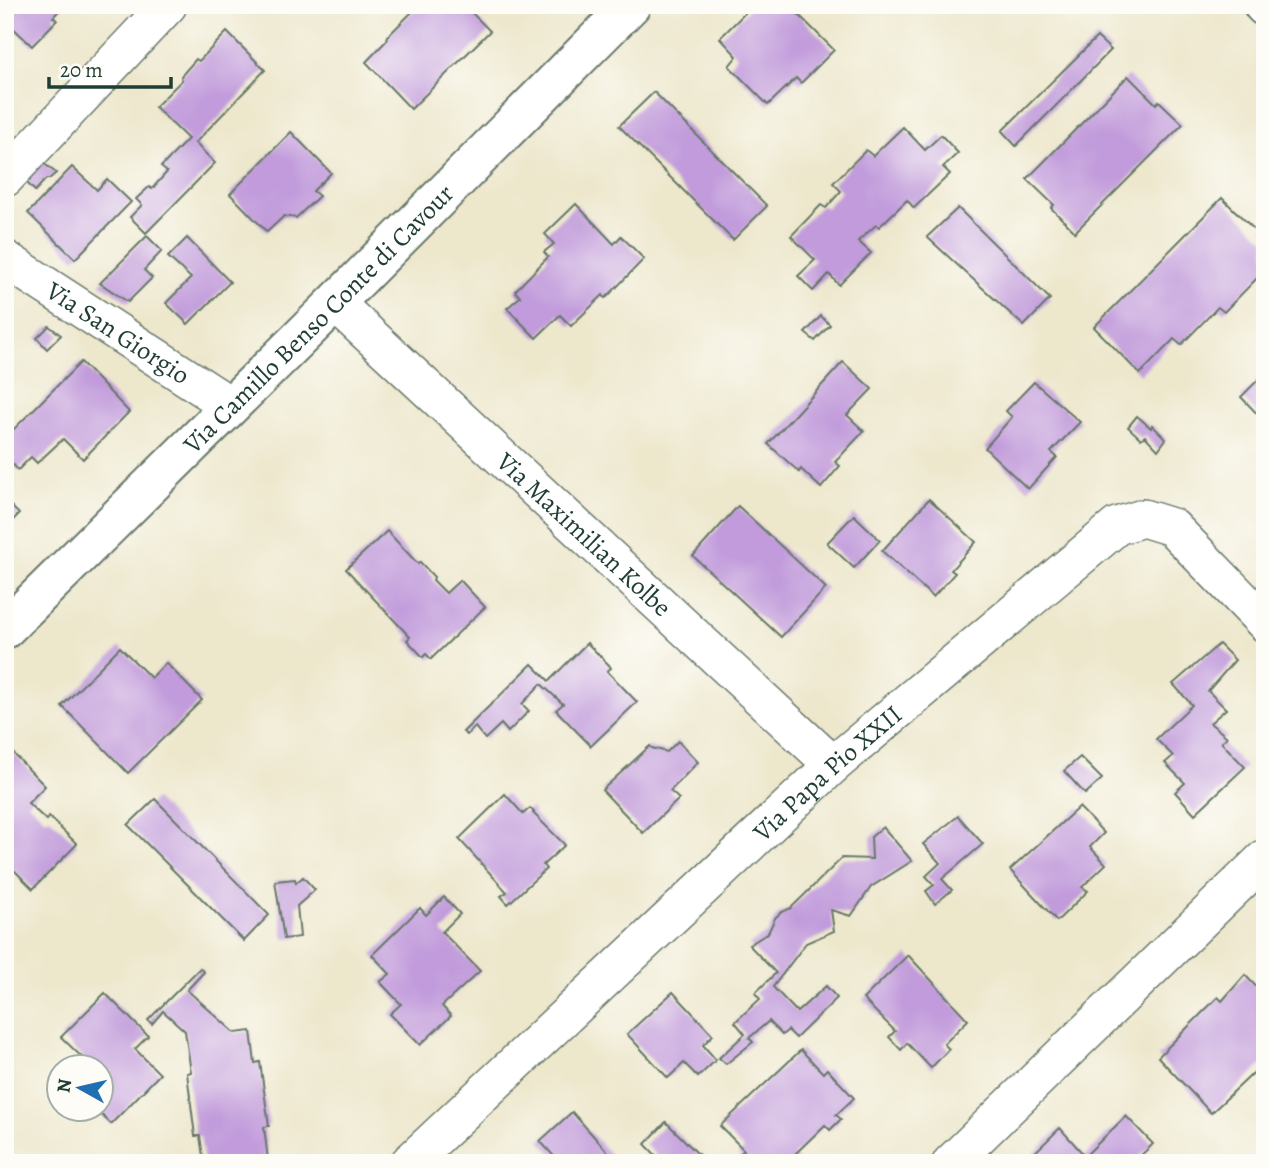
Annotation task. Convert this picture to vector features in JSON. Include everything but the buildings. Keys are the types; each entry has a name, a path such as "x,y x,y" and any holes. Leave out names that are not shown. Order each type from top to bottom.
{"street":[{"path":"5,178 168,5"},
{"name":"Via Camillo Benso Conte di Cavour","path":"5,629 631,5"},
{"name":"Via San Giorgio","path":"5,259 231,406"},
{"name":"Via Maximilian Kolbe","path":"335,303 834,765"},
{"name":"Via Papa Pio XXII","path":"409,1163 834,765 1118,526 1143,518 1172,527 1265,623"},
{"path":"951,1163 1265,858"}]}
